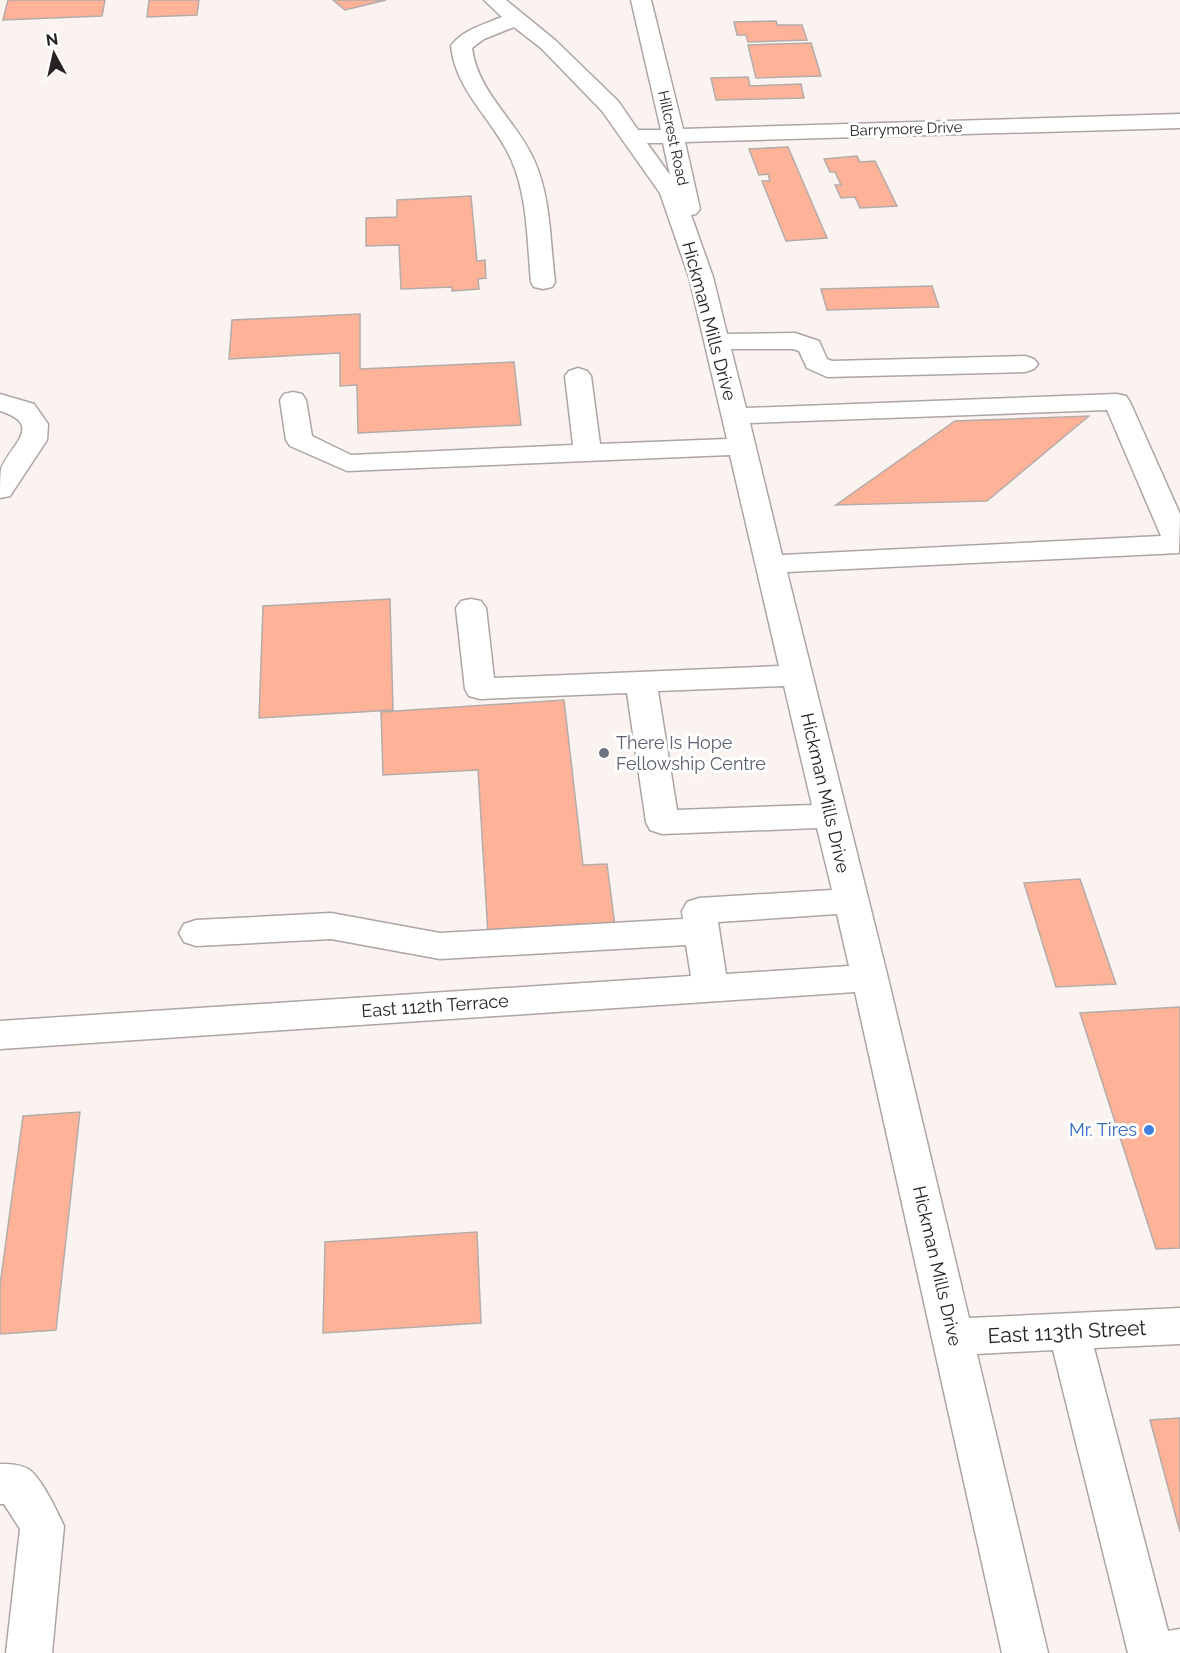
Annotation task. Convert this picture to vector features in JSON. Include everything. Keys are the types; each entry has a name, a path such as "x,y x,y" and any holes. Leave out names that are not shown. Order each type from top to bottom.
{"street":[{"name":"Hickman Mills Drive","path":"494,0 548,44 610,106 671,193 701,277 870,978 1025,1653"},
{"name":"Hillcrest Road","path":"641,0 673,135 701,277"},
{"path":"517,18 477,35 461,46 461,59 467,75 521,156 529,176 543,282"},
{"name":"Barrymore Drive","path":"631,137 1180,121"},
{"path":"717,342 795,341 810,346 816,363 827,369 1025,364"},
{"path":"578,376 588,454"},
{"path":"293,400 299,440 346,464 588,454 738,431 1117,402 1179,544 770,564"},
{"path":"0,402 25,411 35,424 34,440 0,490"},
{"path":"471,608 480,689 797,675"},
{"path":"641,681 662,822 831,816"},
{"path":"710,988 699,911 850,901"},
{"path":"196,933 331,926 440,946 701,931"},
{"name":"East 112th Terrace","path":"0,1035 870,978"},
{"name":"East 113th Street","path":"954,1337 1180,1326"},
{"path":"1069,1332 1151,1653"},
{"path":"0,1484 16,1484 42,1526 29,1653"},
{"path":"1169,1653 1180,1652"}],"building":[{"path":"8,0 105,0 102,16 3,20"},
{"path":"149,0 199,0 197,15 147,17"},
{"path":"333,0 386,0 345,10"},
{"path":"776,21 777,25 802,25 807,40 748,42 746,35 737,35 734,22"},
{"path":"811,43 821,76 756,78 748,45"},
{"path":"748,77 750,86 801,84 804,98 716,100 711,78"},
{"path":"788,147 827,238 786,241 762,181 770,181 768,174 759,175 749,149"},
{"path":"857,156 860,162 875,161 897,206 860,208 855,197 841,198 835,185 841,185 835,172 830,172 824,159"},
{"path":"471,196 477,261 485,260 486,278 478,279 479,289 452,291 452,287 401,289 399,245 366,246 366,218 397,217 397,200"},
{"path":"932,286 939,307 827,310 821,289"},
{"path":"360,314 360,369 514,362 521,425 358,433 357,385 340,386 340,353 229,359 232,320"},
{"path":"1089,416 987,501 836,505 955,421"},
{"path":"390,599 393,710 259,718 263,606"},
{"path":"564,700 583,865 607,864 615,926 488,934 478,770 383,775 381,712"},
{"path":"1080,879 1116,984 1056,987 1024,883"},
{"name":"Mr. Tires","path":"1180,1007 1180,1248 1156,1249 1080,1013"},
{"path":"80,1112 56,1330 0,1334 0,1285 23,1116"},
{"path":"477,1232 481,1323 323,1333 325,1242"},
{"path":"1180,1418 1180,1532 1150,1420"}],"place":[{"name":"There Is Hope Fellowship Centre","path":"604,753"},
{"name":"Mr. Tires","path":"1149,1130"}]}
